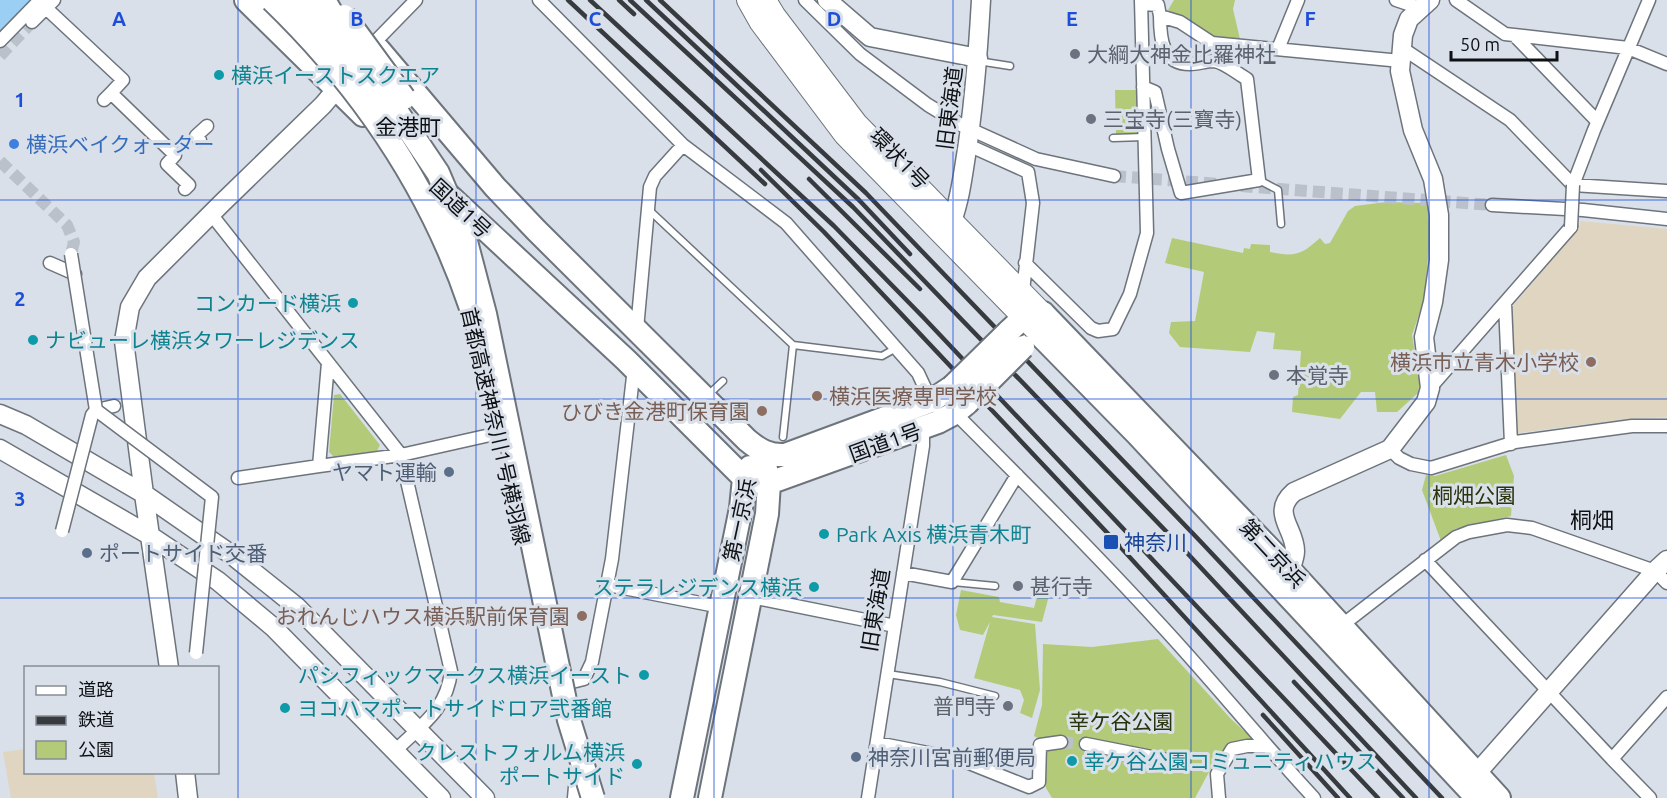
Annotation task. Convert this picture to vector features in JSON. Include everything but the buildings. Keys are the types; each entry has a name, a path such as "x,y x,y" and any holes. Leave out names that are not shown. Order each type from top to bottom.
{"highway":[{"name":"国道1号","path":"246,0 338,90 465,223 634,368 744,478"},
{"name":"首都高速神奈川1号横羽線","path":"272,0 346,80 406,165 452,257 473,314 481,344 562,722 583,796"},
{"name":"首都高速神奈川1号横羽線","path":"298,0 358,65 405,122 465,223 583,796"},
{"path":"324,0 403,131 435,190 466,275 481,344"},
{"name":"国道1号","path":"331,0 373,44 495,187 541,236 760,450 769,454 785,455 931,401 958,401"},
{"path":"331,0 405,99 432,144 465,223"},
{"name":"国道1号","path":"769,483 923,428 958,401 1027,329"},
{"name":"第二京浜","path":"1027,329 1290,570 1499,798"},
{"name":"第二京浜","path":"1027,329 1136,433 1477,798"},
{"name":"第一京浜","path":"682,798 741,508 744,478 760,450"},
{"name":"第一京浜","path":"710,798 767,514 769,483 760,450"},
{"path":"744,478 769,483"}],"main road":[{"name":"環状1号","path":"747,0 760,23 844,135 1027,329"},
{"name":"環状1号","path":"766,0 857,123 1023,291 1027,329"}],"street":[{"path":"169,666 124,341 130,307 137,291 147,278 338,90 373,44 416,0"},
{"path":"539,0 683,145 786,223 918,373 931,401"},
{"path":"805,0 860,54 969,137 1028,172 1033,203 1023,291"},
{"path":"827,0 870,37 977,59"},
{"name":"旧東海道","path":"952,221 957,206 969,137 981,0"},
{"path":"1278,49 1298,0"},
{"path":"1396,0 1425,4"},
{"path":"1456,0 1504,34 1628,48 1667,64"},
{"path":"1430,388 1571,227 1574,185 1597,121 1649,0"},
{"path":"1025,263 1091,328 1098,331 1113,328 1130,294 1147,233 1145,137 1143,87 1141,2 1161,7 1212,43 1217,53 1247,79 1259,180 1181,193 1155,92 1143,87"},
{"path":"32,22 47,3"},
{"path":"0,41 47,3"},
{"path":"47,3 123,80 107,97 176,155 167,164 189,185 185,189"},
{"path":"1290,570 1295,550 1283,511 1286,499 1294,492 1390,449 1426,402 1430,388 1424,337 1433,302 1439,260 1439,215 1434,179 1413,130 1400,71 1403,34 1409,20 1425,4"},
{"path":"1161,7 1160,32 1168,57 1173,61 1190,64 1217,53 1278,49 1401,55 1510,120 1574,185 1667,191"},
{"path":"1514,35 1597,121"},
{"path":"200,140 196,136 207,126"},
{"path":"969,137 1036,159 1114,176"},
{"path":"637,329 650,187 655,176 683,145"},
{"path":"1492,205 1583,210 1667,219"},
{"path":"210,214 401,455 451,671 450,687 438,709 395,751"},
{"path":"465,223 469,293 561,722 583,796"},
{"path":"465,223 489,288 584,746 600,798"},
{"path":"62,531 92,416 96,410 71,254"},
{"path":"50,263 75,274"},
{"path":"1505,303 1511,444"},
{"path":"320,466 328,363"},
{"path":"572,682 584,679 592,662 608,585 634,368"},
{"path":"958,401 1017,475 1160,623 1314,798"},
{"path":"96,410 114,406"},
{"path":"96,410 215,497 196,653"},
{"path":"0,414 26,425 144,494 232,555 297,607 484,798"},
{"path":"1390,449 1410,464 1431,468 1511,444 1632,426 1667,426"},
{"name":"旧東海道","path":"868,798 923,446 923,428"},
{"path":"238,478 401,455 499,434"},
{"path":"0,449 149,535 218,581 273,627 441,798"},
{"path":"903,573 952,582 1017,475"},
{"path":"1341,626 1456,537 1469,532 1507,525 1532,528 1663,571 1549,691 1476,774"},
{"path":"1425,560 1650,798"},
{"path":"608,585 721,607"},
{"path":"750,597 895,626"},
{"path":"1612,759 1667,696"},
{"path":"877,743 959,759 1029,787 1039,782 1040,745 1061,742"},
{"path":"1086,744 1167,760"},
{"path":"1219,798 1217,774 1232,749 1266,746"},
{"path":"185,774 188,798"}],"lane":[{"path":"977,59 1010,66"},
{"path":"1113,138 1145,137"},
{"path":"1259,180 1278,190 1281,224"},
{"path":"648,209 793,345 882,356 896,348"},
{"path":"783,437 793,345"},
{"path":"705,398 723,381"},
{"path":"952,582 994,586"},
{"path":"888,674 939,682 995,696"}],"shaded area":[{"name":"横浜市立青木小学校","path":"1580,221 1667,229 1667,417 1627,419 1518,433 1512,307 1580,226"},
{"path":"24,749 24,774 154,774 158,798 11,798 3,752"}],"green space":[{"path":"1174,0 1235,0 1233,9 1240,39 1214,37 1168,10"},
{"path":"1115,90 1136,90 1139,135 1116,135"},
{"path":"1386,202 1425,203 1428,207 1430,238 1424,300 1412,335 1420,381 1418,393 1397,412 1377,412 1375,392 1361,392 1340,419 1292,412 1293,397 1298,395 1301,351 1273,349 1275,333 1257,331 1250,352 1180,347 1169,333 1171,322 1195,321 1204,272 1165,263 1172,238 1243,253 1244,248 1250,249 1251,244 1270,245 1270,252 1292,254 1308,248 1320,238 1325,244 1330,243 1348,211 1355,206"},
{"path":"340,394 380,445 377,451 334,457 329,452 334,395"},
{"name":"桐畑公園","path":"1506,455 1514,476 1511,516 1455,529 1441,541 1422,490 1426,475 1435,476"},
{"path":"1041,580 1051,588 1042,622 993,615 992,617 1035,624 1040,690 1032,718 1020,713 1024,700 1020,690 974,678 990,622 983,635 960,630 956,615 961,590 999,597 1000,602 1034,608"},
{"name":"幸ケ谷公園","path":"1158,639 1231,719 1254,737 1253,742 1232,745 1224,751 1211,768 1195,798 1052,798 1046,788 1044,741 1034,736 1042,705 1043,644 1092,647"}],"water":[{"path":"0,0 31,0 0,33"}],"tunnel":[{"path":"0,56 32,22 33,13"},
{"path":"0,161 67,225 74,242 71,254"},
{"path":"1114,176 1220,184"},
{"path":"1241,186 1492,205"},
{"path":"1061,742 1086,744"}],"railway":[{"path":"568,0 765,184"},
{"path":"590,0 834,226 1378,798"},
{"path":"619,0 634,14"},
{"path":"630,0 853,207 1189,555 1416,798"},
{"path":"646,0 859,200 910,254"},
{"path":"660,0 866,193 1201,542 1442,798"},
{"path":"761,170 824,232 1114,540 1350,798"},
{"path":"809,179 920,289"},
{"path":"1294,682 1403,798"},
{"path":"1263,715 1338,798"}],"place":[{"name":"大綱大神金比羅神社","path":"1075,54"},
{"name":"横浜イーストスクエア","path":"219,75"},
{"name":"三宝寺(三寶寺)","path":"1091,119"},
{"name":"横浜ベイクォーター","path":"14,144"},
{"name":"コンカード横浜","path":"353,303"},
{"name":"ナビューレ横浜タワーレジデンス","path":"33,340"},
{"name":"横浜市立青木小学校","path":"1591,362"},
{"name":"本覚寺","path":"1274,375"},
{"name":"横浜医療専門学校","path":"817,396"},
{"name":"ひびき金港町保育園","path":"762,411"},
{"name":"ヤマト運輸","path":"449,472"},
{"name":"Park Axis 横浜青木町","path":"824,534"},
{"name":"神奈川","path":"1111,542"},
{"name":"ポートサイド交番","path":"87,553"},
{"name":"甚行寺","path":"1018,586"},
{"name":"ステラレジデンス横浜","path":"814,587"},
{"name":"おれんじハウス横浜駅前保育園","path":"582,616"},
{"name":"パシフィックマークス横浜イースト","path":"644,675"},
{"name":"普門寺","path":"1008,706"},
{"name":"ヨコハマポートサイドロア弐番館","path":"285,708"},
{"name":"神奈川宮前郵便局","path":"856,757"},
{"name":"幸ケ谷公園コミュニティハウス","path":"1072,761"},
{"name":"クレストフォルム横浜 ポートサイド","path":"637,764"}],"district":[{"name":"金港町","path":"408,126"},
{"name":"桐畑","path":"1592,519"}]}
